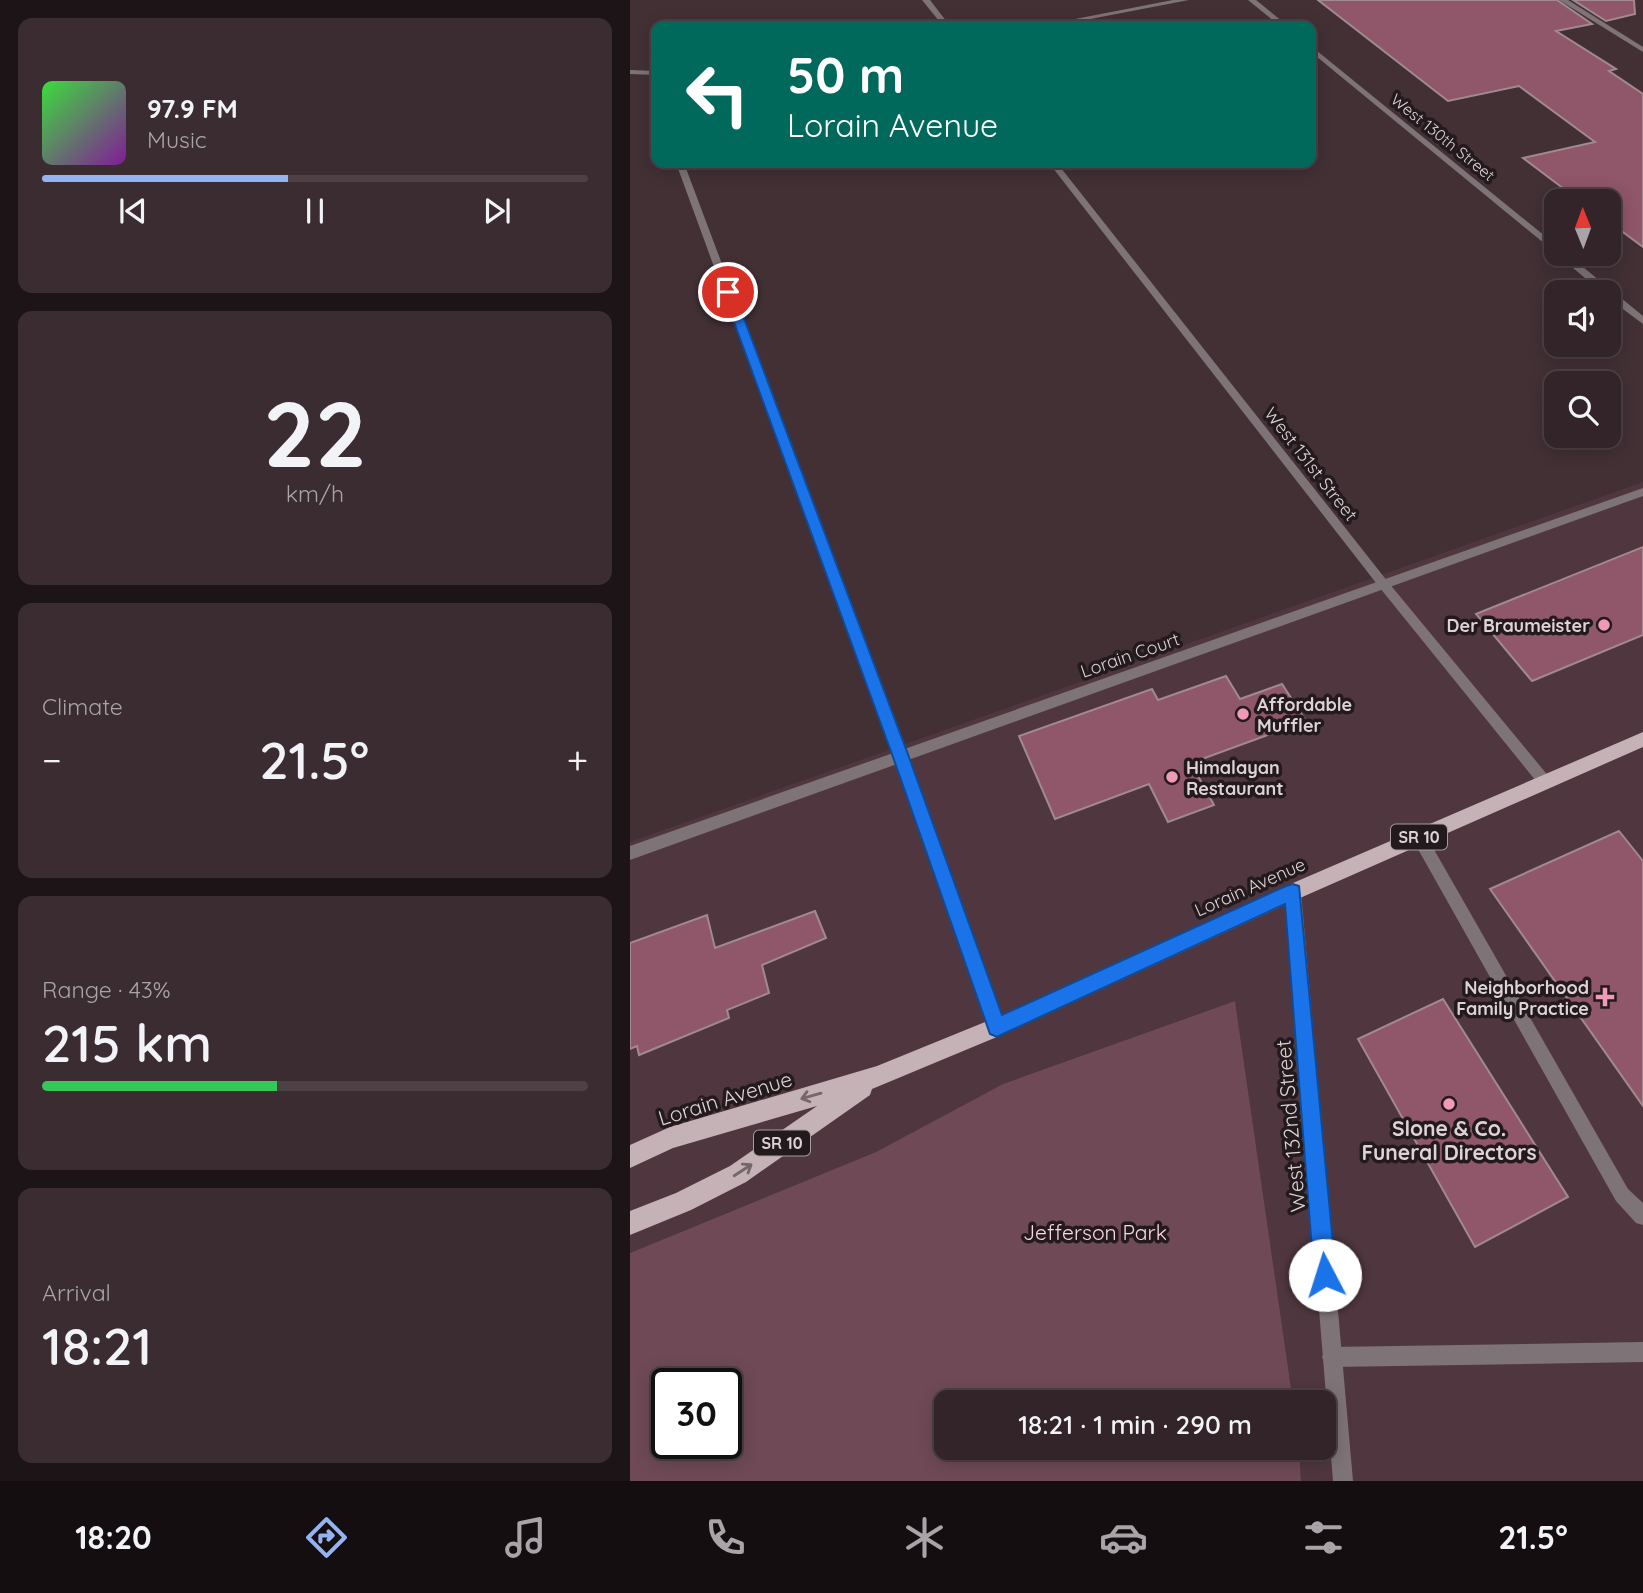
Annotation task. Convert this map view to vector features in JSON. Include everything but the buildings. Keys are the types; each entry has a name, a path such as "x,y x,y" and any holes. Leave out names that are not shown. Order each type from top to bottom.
{"main road":[{"name":"Lorain Avenue","path":"630,1157 670,1138 877,1077 997,1027 1293,892 1643,739"},
{"name":"Lorain Avenue","path":"630,1223 647,1219 738,1174 877,1077"}],"street":[{"path":"926,0 943,21"},
{"path":"1070,21 1185,0"},
{"path":"1252,0 1278,21"},
{"path":"1563,0 1643,50"},
{"name":"West 130th Street","path":"1316,52 1544,240"},
{"path":"630,72 651,72"},
{"path":"682,168 901,757 997,1027"},
{"name":"West 131st Street","path":"1057,168 1384,585 1545,782"},
{"path":"1575,266 1592,280"},
{"path":"1621,303 1643,321"},
{"name":"Lorain Court","path":"630,853 1643,492"},
{"path":"1419,837 1622,1195 1643,1216"},
{"name":"West 132nd Street","path":"1293,892 1343,1481"},
{"path":"1332,1357 1643,1352"}],"shaded area":[{"path":"1643,482 1643,1481 1301,1481 1300,1460 1336,1460 1336,1390 1291,1390 1235,1001 1003,1084 876,1152 630,1253 630,842"}],"green space":[{"name":"Jefferson Park","path":"1235,1001 1291,1390 934,1390 934,1460 1300,1460 1301,1481 630,1481 630,1253 876,1152 1003,1084"}],"place":[{"name":"Der Braumeister","path":"1604,625"},
{"name":"Affordable Muffler","path":"1243,714"},
{"name":"Himalayan Restaurant","path":"1172,777"},
{"name":"Neighborhood Family Practice","path":"1605,997"},
{"name":"Slone & Co. Funeral Directors","path":"1449,1104"}],"route":[{"path":"728,292 901,757 997,1027 1293,892 1325,1275"}]}
